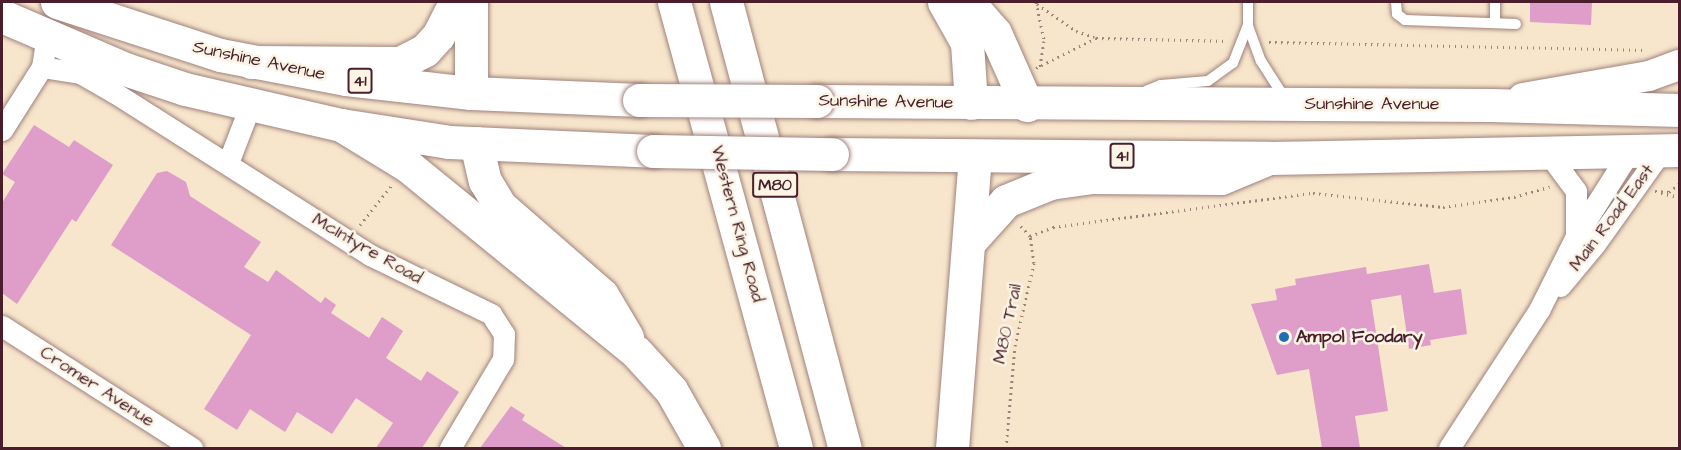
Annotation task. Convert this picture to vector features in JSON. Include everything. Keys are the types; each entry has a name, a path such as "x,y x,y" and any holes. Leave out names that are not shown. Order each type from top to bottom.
{"main road":[{"path":"251,62 400,63 425,50 438,36 456,2"},
{"path":"471,2 471,93 476,143 485,181 500,206 602,295 636,352"},
{"name":"Western Ring Road","path":"674,2 796,448"},
{"name":"M80","path":"726,2 845,448"},
{"path":"944,2 967,43 975,156 970,242 956,361 952,448"},
{"path":"968,2 995,33 1027,105"},
{"path":"44,52 60,3"},
{"name":"41","path":"60,3 101,18"},
{"name":"McIntyre Road","path":"2,16 44,52 125,69 250,106"},
{"path":"101,18 163,57 236,83 250,106"},
{"name":"Sunshine Avenue","path":"101,18 251,62 364,82 471,93 639,100 1027,105 1490,105 1672,114"},
{"path":"1490,105 1649,76 1680,65"},
{"name":"Main Road East","path":"1657,150 1672,114 1680,74"},
{"name":"41","path":"250,106 341,125 476,143 653,151 1269,158 1657,150"},
{"path":"341,125 408,166 636,352 671,390 704,448"},
{"path":"970,242 1006,201 1050,183 1091,177 1221,178 1269,158"}],"street":[{"path":"2,130 44,52"},
{"name":"McIntyre Road","path":"44,52 228,163 347,241 416,279 480,306 504,334 499,371 450,448"},
{"path":"228,163 250,106"},
{"name":"Main Road East","path":"1449,448 1539,310 1576,236 1657,150"},
{"name":"Main Road East","path":"1539,310 1595,244 1657,150"},
{"name":"Main Road East","path":"1548,153 1570,181 1578,202 1576,236"},
{"name":"Cromer Avenue","path":"2,326 192,448"}],"lane":[{"path":"1248,2 1248,25 1261,61 1289,104"},
{"path":"1396,2 1397,14 1405,20 1516,24"},
{"path":"1495,2 1495,23"},
{"path":"1113,104 1161,86 1209,81 1233,63 1248,25"}],"path":[{"path":"1036,3 1044,41 1040,67 1096,38"},
{"path":"1036,3 1076,31 1096,38 1227,41"},
{"path":"1263,42 1652,50"},
{"path":"347,241 408,166"},
{"path":"1014,220 1030,236 1053,227 1313,193 1459,206 1514,197 1570,181"},
{"path":"1676,187 1680,195"},
{"path":"1658,192 1680,195"},
{"name":"M80 Trail","path":"1006,448 1015,346 1034,263 1030,236"}],"building":[{"path":"1530,2 1592,2 1591,25 1530,22"},
{"path":"34,125 69,147 74,140 113,165 76,222 72,219 17,304 2,293 2,203 15,182 2,174"},
{"path":"167,171 186,182 190,196 261,242 244,267 268,282 276,270 321,303 325,297 336,305 331,313 369,338 382,317 403,331 386,358 421,381 427,371 459,392 422,448 376,448 393,423 356,398 332,434 297,412 285,432 250,409 237,430 204,409 251,335 111,245 157,173"},
{"path":"1429,264 1434,293 1461,289 1467,334 1430,340 1431,345 1409,349 1401,295 1371,300 1388,411 1355,416 1360,448 1322,448 1309,369 1277,375 1251,304 1277,300 1275,289 1296,285 1295,279 1366,267 1367,274"},
{"path":"511,406 525,415 522,420 566,448 480,448"}],"place":[{"name":"Ampol Foodary","path":"1284,337"}]}
